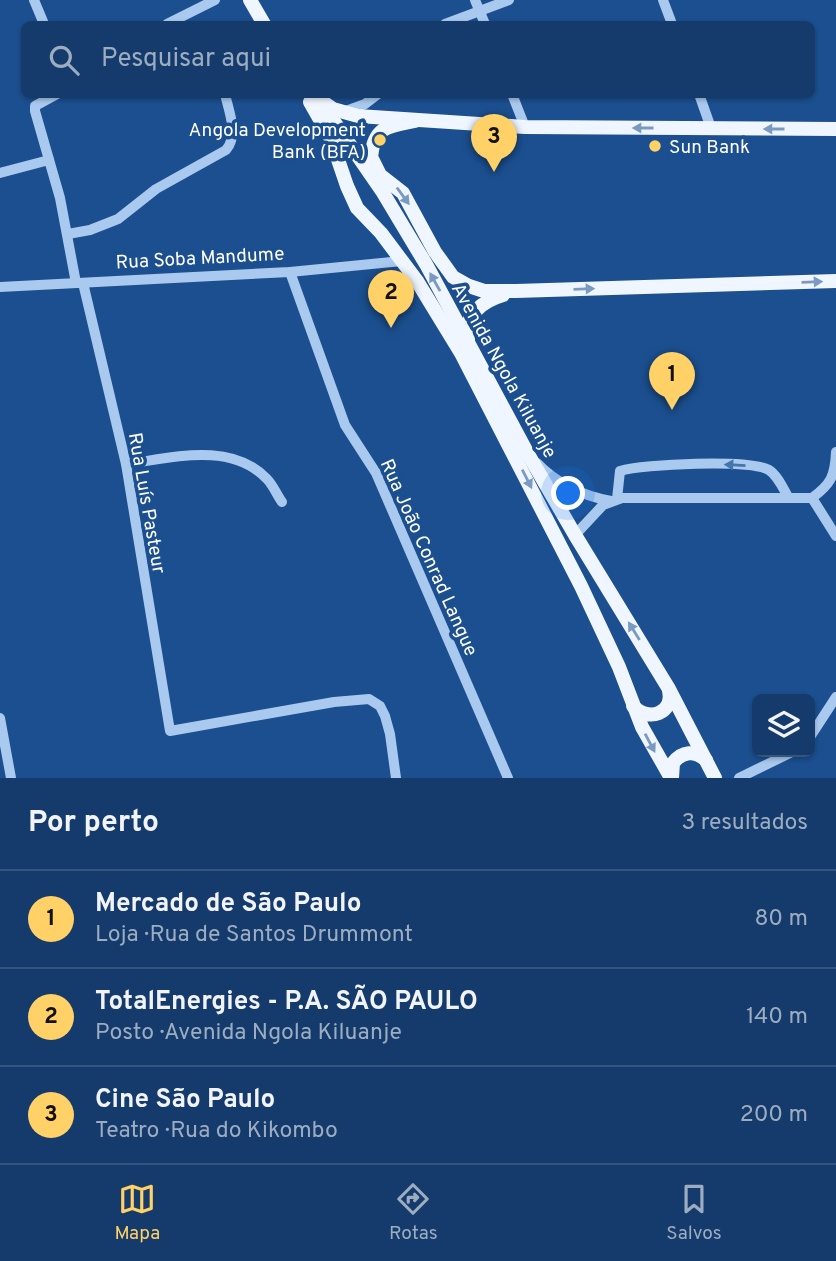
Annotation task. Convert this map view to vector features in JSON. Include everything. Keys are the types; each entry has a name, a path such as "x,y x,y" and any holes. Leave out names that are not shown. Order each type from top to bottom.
{"main road":[{"path":"250,0 262,21"},
{"path":"258,0 271,21"},
{"name":"Avenida Ngola Kiluanje","path":"308,98 331,139 351,197 402,261 459,349 522,468 600,626 651,747 671,778"},
{"name":"Avenida Ngola Kiluanje","path":"317,98 382,191 470,344 528,454 669,689 715,778"},
{"path":"318,98 332,110 340,112 415,121 525,127 836,129"},
{"path":"415,121 390,126 381,131 375,138 371,157 375,167 387,181 403,193 435,253 453,277 469,286 484,291 516,291 836,281"},
{"path":"470,344 467,326 478,307 496,297 516,291"},
{"path":"633,706 643,715 656,715 662,712 669,702 669,689"},
{"path":"671,778 673,763 682,754 695,753 706,760"}],"street":[{"path":"34,0 43,21"},
{"path":"182,21 215,0"},
{"path":"450,21 477,5 509,0"},
{"path":"663,0 672,21"},
{"name":"Rua Luís Pasteur","path":"50,98 35,106 126,464 170,731 334,702 369,699 380,706 385,716 396,778"},
{"path":"68,234 90,230 118,219 156,189 226,150 233,134 226,98"},
{"path":"340,112 365,104 373,98"},
{"path":"514,98 525,127"},
{"path":"700,98 711,128"},
{"path":"0,173 49,160"},
{"name":"Rua Soba Mandume","path":"0,287 290,272 402,261"},
{"name":"Rua João Conrad Langue","path":"290,272 345,425 376,473 508,778"},
{"path":"528,454 544,470 567,486 589,497 614,500 812,498 828,486 836,469 836,452"},
{"path":"126,464 223,455 239,459 268,479 282,502"},
{"path":"575,535 596,511 614,500 620,471 632,467 761,467 776,475 788,497"},
{"path":"812,498 836,536"},
{"path":"815,729 836,696"},
{"path":"0,718 11,778"},
{"path":"739,778 782,757"}],"place":[{"name":"Angola Development Bank (BFA)","path":"380,140"},
{"name":"Sun Bank","path":"655,146"},
{"name":"Cine São Paulo","path":"494,172"},
{"name":"TotalEnergies - P.A. SÃO PAULO","path":"391,328"},
{"name":"Mercado de São Paulo","path":"672,410"}]}
